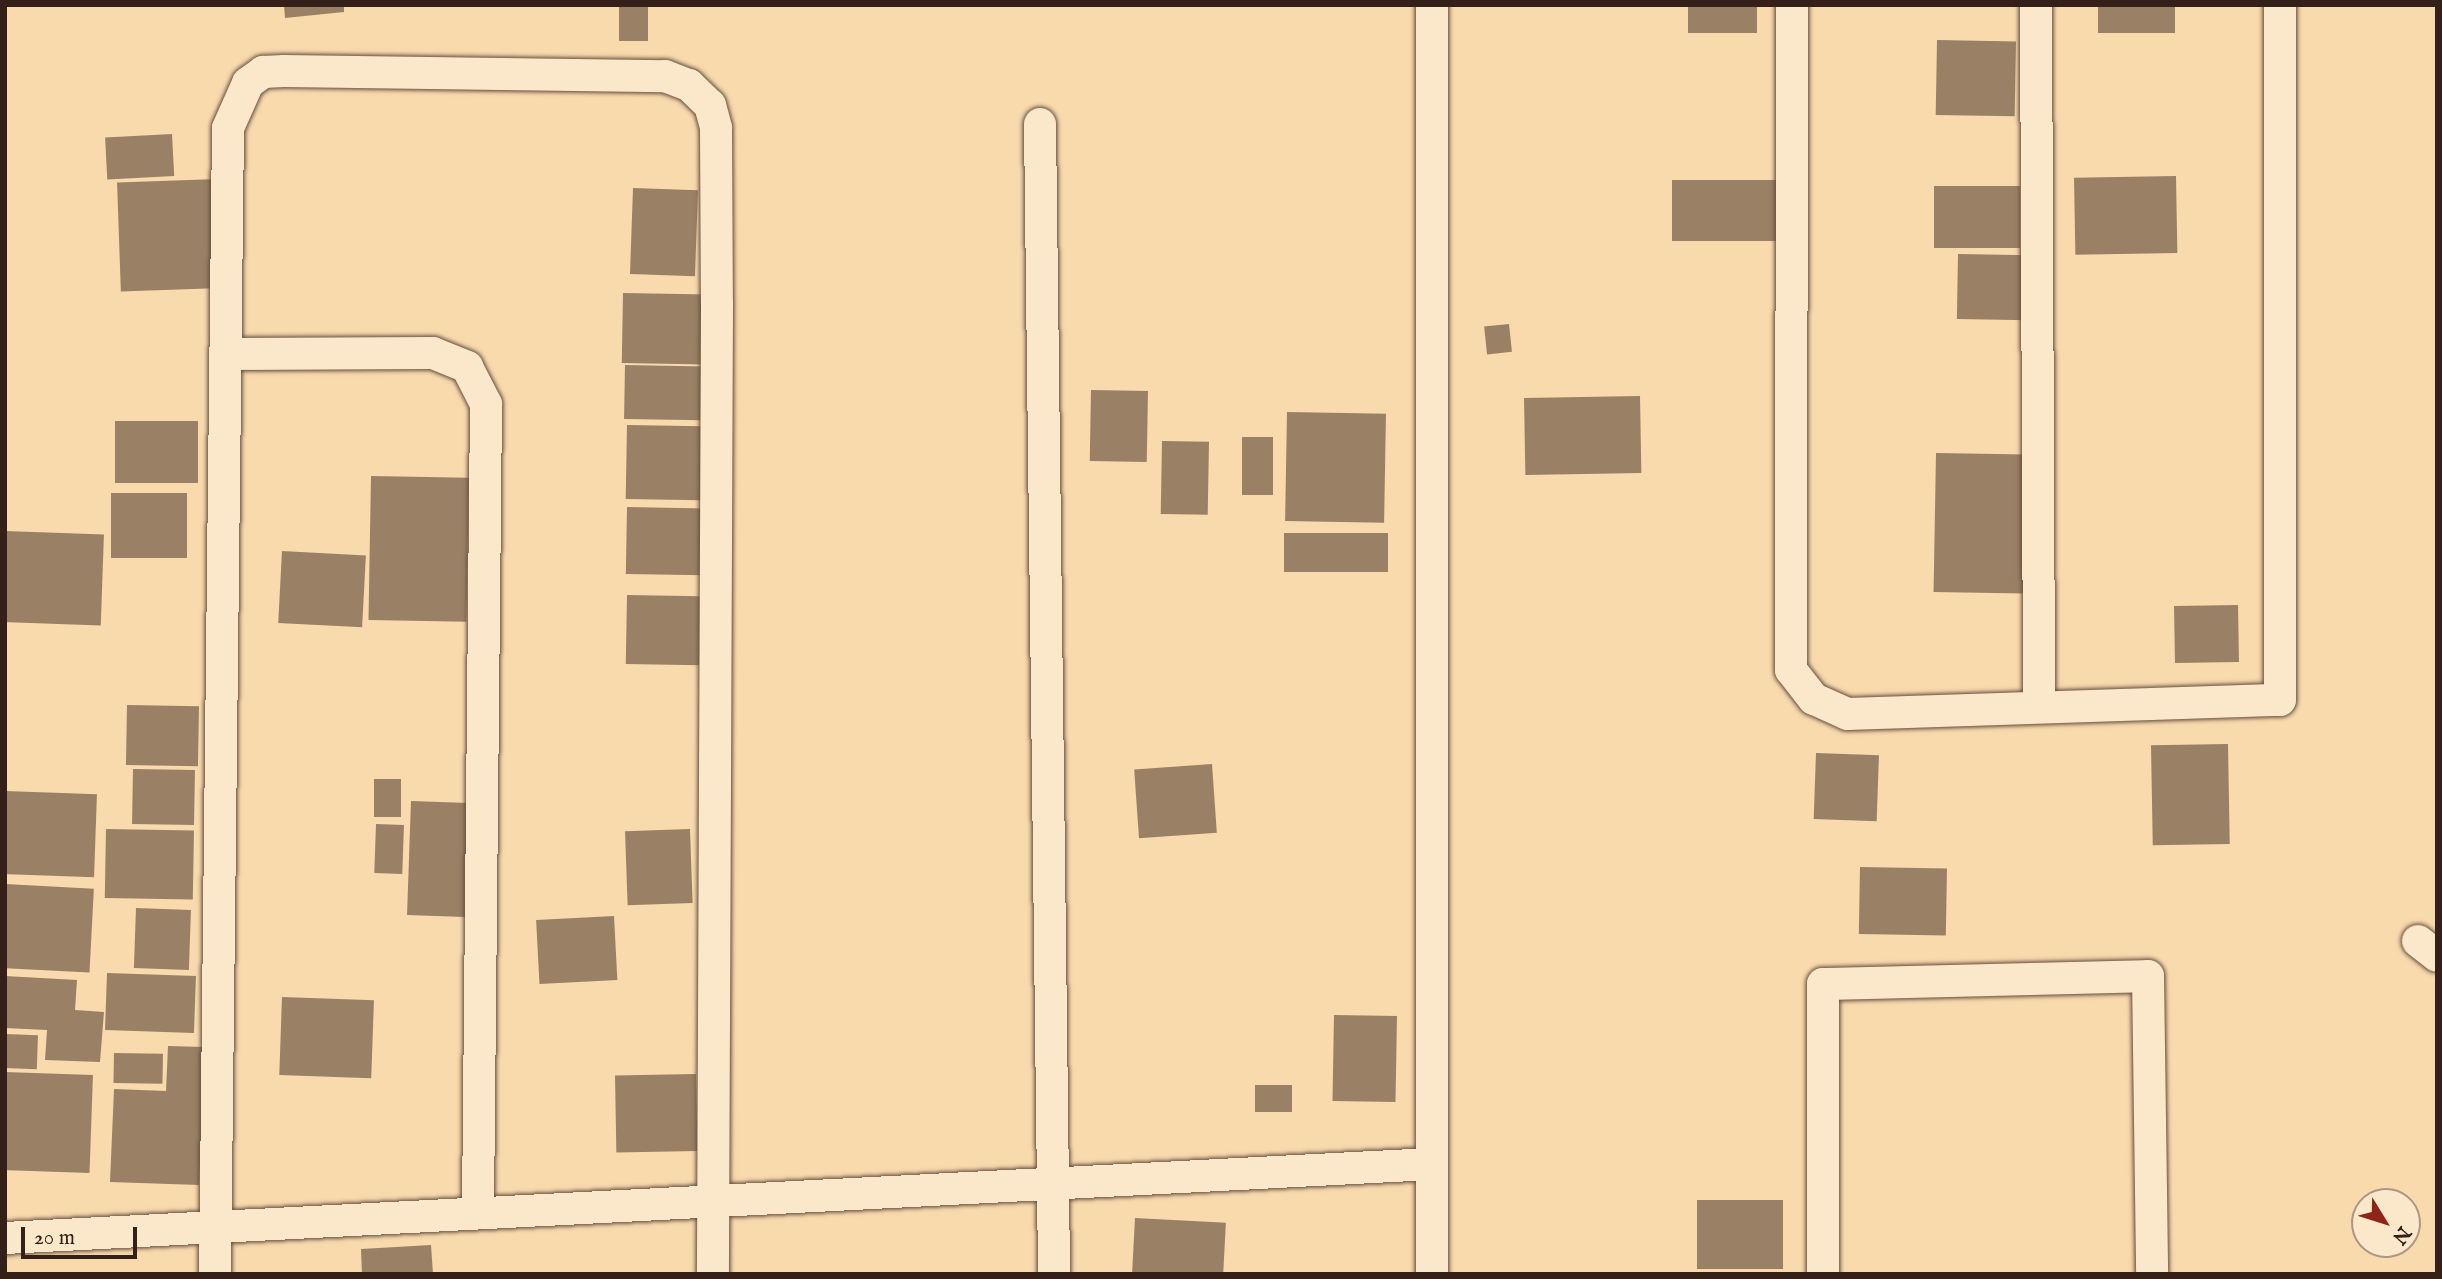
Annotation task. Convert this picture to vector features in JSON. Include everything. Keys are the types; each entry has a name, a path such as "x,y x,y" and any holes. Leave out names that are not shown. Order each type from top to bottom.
{"street":[{"path":"1432,5 1432,1274"},
{"path":"1792,5 1791,670 1814,699 1848,714 2280,700 2280,5"},
{"path":"2036,5 2039,706"},
{"path":"215,1274 228,354 228,128 248,83 263,72 665,76 689,85 710,106 716,128 718,303 713,1274"},
{"path":"1040,124 1054,1274"},
{"path":"228,354 433,353 467,367 486,404 478,1212"},
{"path":"1823,1274 1824,984 2148,976 2152,1274"},
{"path":"5,1238 214,1230 714,1199 1431,1164"}],"building":[{"path":"284,5 344,5 344,12 285,18"},
{"path":"1688,5 1757,5 1757,33 1688,33"},
{"path":"2098,5 2175,5 2175,33 2098,33"},
{"path":"619,7 648,7 648,41 619,41"},
{"path":"1937,40 2016,41 2015,116 1936,115"},
{"path":"172,134 174,176 107,179 105,138"},
{"path":"2176,176 2177,253 2075,255 2074,178"},
{"path":"218,179 222,288 121,291 117,183"},
{"path":"1672,180 1789,180 1789,241 1672,241"},
{"path":"1934,186 2020,186 2020,248 1934,248"},
{"path":"633,188 698,190 695,276 630,274"},
{"path":"1958,254 2030,255 2029,320 1957,319"},
{"path":"623,293 708,294 707,364 622,363"},
{"path":"1509,324 1512,352 1487,354 1484,327"},
{"path":"625,365 704,366 703,420 624,419"},
{"path":"1091,390 1148,391 1147,462 1090,461"},
{"path":"1640,396 1641,473 1525,475 1524,398"},
{"path":"1287,412 1386,414 1384,523 1285,521"},
{"path":"115,421 198,421 198,483 115,483"},
{"path":"627,425 702,426 701,500 626,499"},
{"path":"1242,437 1273,437 1273,495 1242,495"},
{"path":"1162,441 1209,442 1208,515 1161,514"},
{"path":"1936,453 2026,455 2024,594 1934,592"},
{"path":"371,476 469,478 466,622 368,620"},
{"path":"111,493 187,493 187,558 111,558"},
{"path":"627,507 706,508 705,575 626,574"},
{"path":"5,531 104,534 101,625 5,622"},
{"path":"1284,533 1388,533 1388,572 1284,572"},
{"path":"282,551 366,555 362,627 278,623"},
{"path":"627,595 701,596 700,665 626,664"},
{"path":"2238,605 2239,662 2175,663 2174,606"},
{"path":"127,705 199,706 198,766 126,765"},
{"path":"2228,744 2230,844 2153,845 2151,745"},
{"path":"1816,753 1879,755 1877,821 1814,819"},
{"path":"1212,764 1217,833 1139,838 1134,769"},
{"path":"133,769 195,770 194,825 132,824"},
{"path":"374,779 401,779 401,817 374,817"},
{"path":"5,791 97,794 94,877 5,874"},
{"path":"411,801 476,803 472,917 407,915"},
{"path":"376,824 404,825 402,874 374,873"},
{"path":"106,829 194,831 193,900 105,898"},
{"path":"690,829 693,903 628,905 625,831"},
{"path":"1860,867 1947,869 1946,936 1859,934"},
{"path":"5,884 94,889 89,973 5,968"},
{"path":"136,908 191,910 189,970 134,968"},
{"path":"614,916 617,980 539,984 536,920"},
{"path":"107,973 196,976 194,1033 105,1030"},
{"path":"5,976 77,980 75,1010 104,1012 100,1062 45,1060 47,1030 5,1028"},
{"path":"282,997 374,1000 371,1078 279,1075"},
{"path":"1334,1015 1397,1016 1395,1102 1332,1101"},
{"path":"5,1034 38,1035 37,1069 5,1068"},
{"path":"168,1046 205,1047 199,1185 110,1182 114,1089 166,1091"},
{"path":"114,1053 163,1054 162,1084 113,1083"},
{"path":"5,1072 93,1075 90,1173 5,1170"},
{"path":"696,1074 697,1151 616,1152 615,1075"},
{"path":"1255,1085 1292,1085 1292,1112 1255,1112"},
{"path":"1697,1200 1783,1200 1783,1269 1697,1269"},
{"path":"1135,1218 1226,1223 1223,1274 1132,1274"},
{"path":"431,1245 433,1274 362,1274 361,1249"}]}
